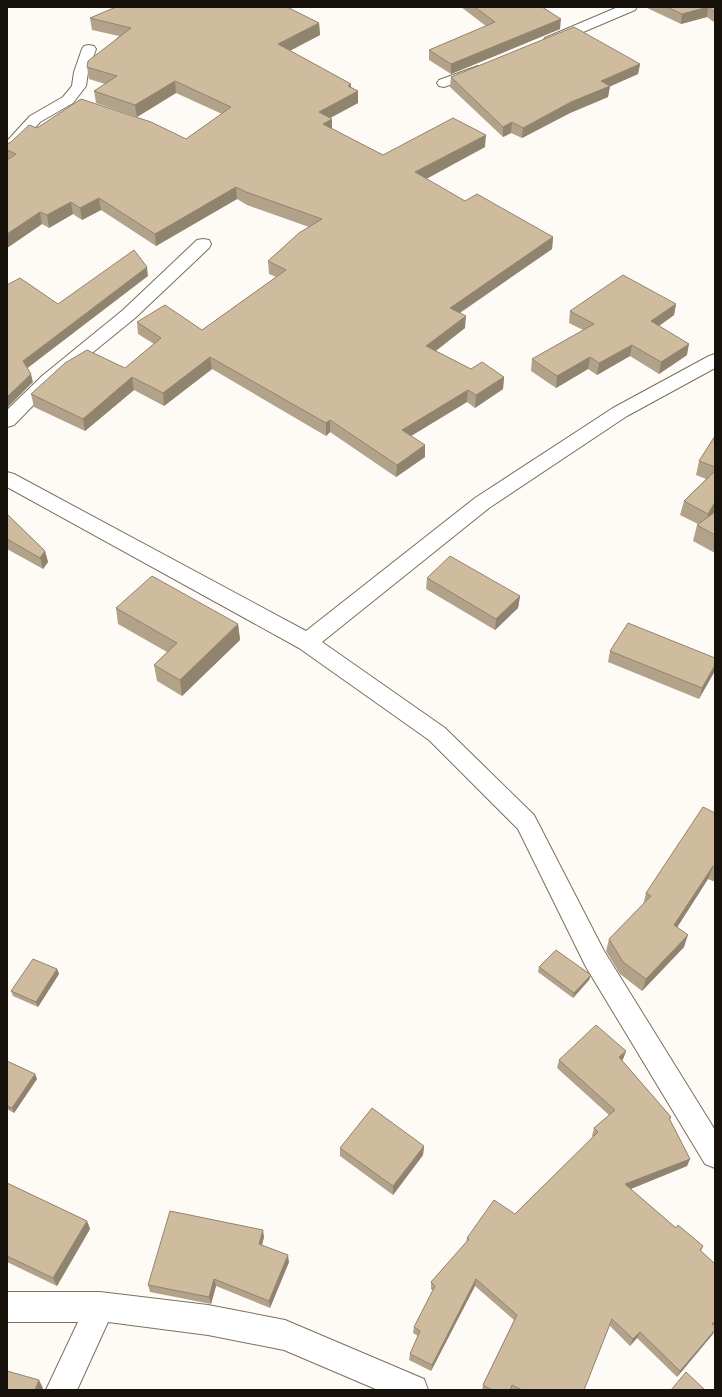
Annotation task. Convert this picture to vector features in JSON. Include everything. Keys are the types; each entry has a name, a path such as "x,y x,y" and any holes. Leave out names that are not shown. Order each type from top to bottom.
{"street":[{"path":"540,45 630,7"},
{"path":"7,150 36,119 68,100 79,86 81,72 89,49"},
{"path":"444,83 488,65"},
{"path":"68,100 83,105"},
{"path":"7,420 48,380 129,314 204,244"},
{"path":"307,642 482,503 620,412 715,360"},
{"path":"7,479 307,642 437,734 526,822 595,959 715,1155"},
{"path":"7,1307 100,1307 208,1320 285,1334 413,1390"},
{"path":"61,1390 100,1307"}],"building":[{"path":"116,7 287,7 319,23 278,44 351,84 348,86 358,91 319,112 332,119 323,124 383,155 453,118 486,135 415,172 465,201 477,194 553,237 450,308 466,316 426,346 471,369 482,362 504,377 476,395 468,390 402,430 425,445 397,465 330,420 326,423 210,357 163,393 132,377 83,419 31,394 65,363 87,350 125,368 161,338 137,322 165,305 202,330 286,270 268,261 299,233 322,219 236,187 155,234 99,198 80,208 71,202 47,215 40,212 7,234 7,160 16,154 7,150 7,144 29,125 37,128 81,99 151,122 186,139 231,107 175,81 135,105 94,91 117,76 87,67 88,61 131,28 90,18"},
{"path":"475,7 542,7 561,19 451,64 429,50 495,22"},
{"path":"667,7 708,7 682,14"},
{"path":"708,7 715,7 715,12"},
{"path":"574,27 640,64 601,81 610,86 571,102 523,128 512,122 503,127 451,77"},
{"path":"134,250 147,267 23,361 31,374 7,397 7,285 20,278 58,304"},
{"path":"623,275 676,304 651,321 689,344 661,362 632,345 599,363 590,357 557,376 532,359 594,324 570,311"},
{"path":"715,436 715,467 699,461"},
{"path":"715,471 715,502 708,514 684,501"},
{"path":"715,512 715,535 697,525"},
{"path":"7,514 45,551 40,558 7,539"},
{"path":"450,556 520,596 496,619 427,578"},
{"path":"152,576 238,624 180,680 154,665 177,643 116,608"},
{"path":"628,623 715,658 715,665 702,688 610,651"},
{"path":"703,807 715,813 715,868 713,866 674,925 688,935 646,979 623,962 609,939 651,896 646,893"},
{"path":"556,950 591,975 574,993 539,967"},
{"path":"33,959 57,969 36,1002 11,991"},
{"path":"596,1025 626,1051 619,1057 671,1117 669,1118 690,1159 625,1184 676,1228 678,1225 703,1246 700,1250 715,1264 715,1321 712,1324 715,1326 715,1330 680,1371 640,1332 633,1339 612,1319 584,1390 522,1390 512,1385 510,1390 492,1390 483,1385 517,1315 476,1279 432,1365 410,1354 420,1331 414,1327 435,1286 431,1282 469,1239 467,1238 494,1200 515,1214 598,1132 594,1128 615,1110 559,1060"},
{"path":"7,1061 35,1074 12,1108 7,1106"},
{"path":"372,1108 424,1146 393,1186 340,1148"},
{"path":"7,1183 87,1221 53,1278 7,1256"},
{"path":"170,1211 263,1230 259,1244 288,1255 269,1301 214,1279 209,1297 148,1285"},
{"path":"7,1371 39,1380 35,1390 7,1390"},
{"path":"686,1372 705,1390 671,1390"}]}
